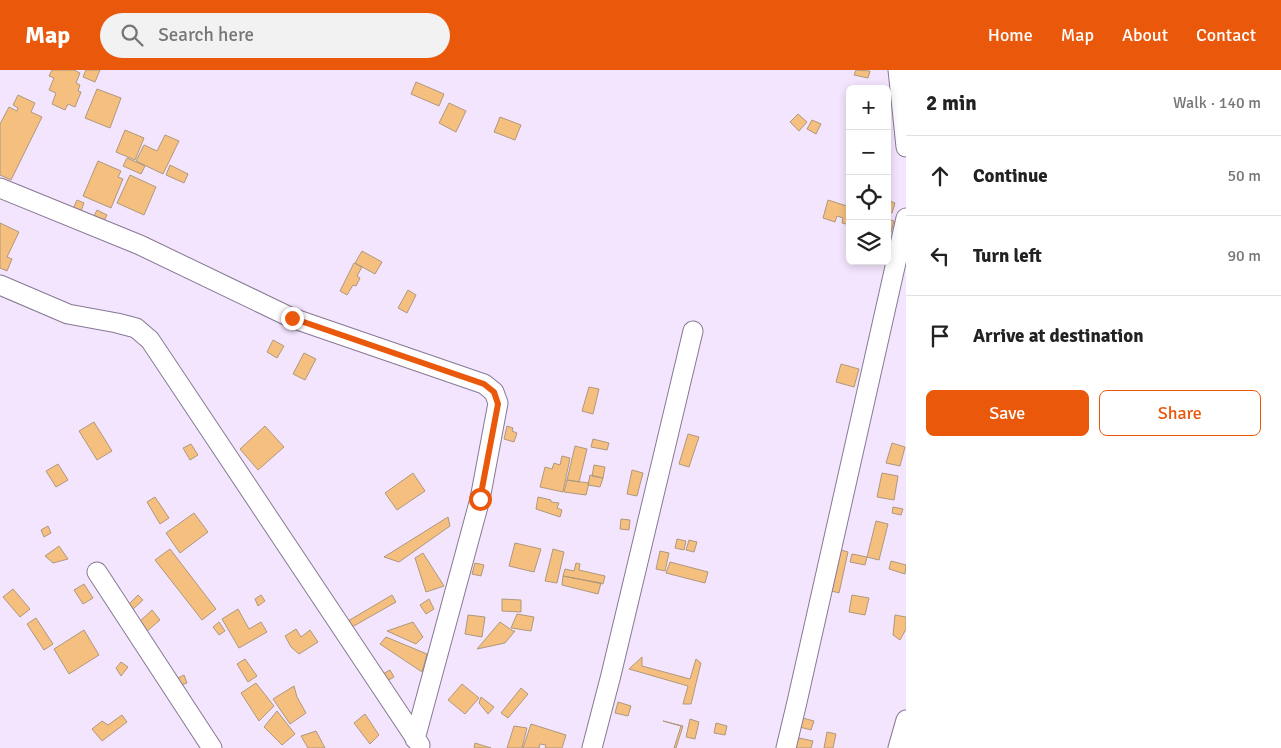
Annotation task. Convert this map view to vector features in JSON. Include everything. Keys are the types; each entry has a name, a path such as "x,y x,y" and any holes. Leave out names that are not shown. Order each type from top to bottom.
{"street":[{"path":"898,70 906,147"},
{"path":"0,188 140,245 292,318 484,384 494,392 498,404 480,499 418,743"},
{"path":"786,748 906,218"},
{"path":"0,284 68,314 136,328 150,340 418,743"},
{"path":"592,748 612,675 693,331"},
{"path":"98,572 212,748"},
{"path":"898,748 906,720"}],"building":[{"path":"52,70 74,70 80,73 76,83 80,85 78,91 81,92 75,107 68,104 65,110 52,104 56,93 49,90 54,78 49,76"},
{"path":"86,70 100,70 95,82 83,77"},
{"path":"856,70 870,71 868,78 854,75"},
{"path":"416,82 444,94 439,106 411,94"},
{"path":"97,89 121,98 110,128 85,118"},
{"path":"18,95 35,103 31,112 42,117 11,180 0,175 0,124 9,107 17,111 18,108 13,105"},
{"path":"449,103 466,111 456,132 439,123"},
{"path":"798,114 807,122 799,131 790,122"},
{"path":"500,117 521,125 515,140 494,132"},
{"path":"812,120 821,124 816,134 807,129"},
{"path":"125,130 144,138 135,160 116,152"},
{"path":"165,135 179,141 163,174 136,161 144,145 157,151"},
{"path":"127,158 145,166 141,174 123,166"},
{"path":"98,161 121,171 118,177 123,179 111,208 83,196"},
{"path":"170,165 188,174 184,183 166,175"},
{"path":"130,175 156,187 144,215 117,203"},
{"path":"77,200 84,203 80,214 72,211"},
{"path":"828,200 846,206 846,224 842,223 843,218 837,216 835,222 823,218"},
{"path":"891,202 895,203 891,213"},
{"path":"97,210 107,215 103,223 93,218"},
{"path":"891,220 894,221 891,232"},
{"path":"0,223 19,232 7,257 12,259 7,271 0,268"},
{"path":"362,251 382,262 375,274 355,263"},
{"path":"354,263 362,267 357,276 360,278 356,286 353,285 347,295 340,291"},
{"path":"408,290 416,295 407,313 398,308"},
{"path":"273,340 284,346 277,358 267,352"},
{"path":"304,353 316,359 305,380 293,374"},
{"path":"841,364 859,369 854,387 836,382"},
{"path":"589,387 599,389 593,414 582,411"},
{"path":"94,422 112,451 97,460 79,431"},
{"path":"265,426 284,447 258,470 240,449"},
{"path":"507,426 513,428 512,431 517,433 514,442 504,439"},
{"path":"688,434 699,437 689,467 679,464"},
{"path":"593,439 609,443 607,450 591,447"},
{"path":"892,443 905,447 900,466 886,463"},
{"path":"191,444 198,455 190,460 183,448"},
{"path":"575,446 587,449 579,482 567,480"},
{"path":"562,456 570,458 563,492 540,487 545,467 552,469 554,463 560,465"},
{"path":"58,464 68,480 56,487 46,471"},
{"path":"594,465 605,467 603,478 592,476"},
{"path":"632,470 643,473 637,496 627,494"},
{"path":"413,473 425,491 397,510 385,493"},
{"path":"882,473 898,476 894,500 877,497"},
{"path":"590,475 603,478 600,487 588,485"},
{"path":"567,480 589,483 586,495 564,492"},
{"path":"155,497 169,518 160,524 147,502"},
{"path":"538,497 559,503 557,508 562,510 560,517 536,509"},
{"path":"893,507 903,509 901,515 892,513"},
{"path":"194,513 208,532 180,553 166,533"},
{"path":"448,517 450,526 399,562 384,557"},
{"path":"621,519 630,520 629,530 620,529"},
{"path":"876,521 888,524 879,560 867,557"},
{"path":"48,526 51,533 44,537 41,530"},
{"path":"677,539 686,541 684,550 675,548"},
{"path":"689,540 697,542 694,552 686,550"},
{"path":"515,543 541,549 534,572 509,566"},
{"path":"59,546 68,559 53,563 45,556"},
{"path":"170,549 216,609 202,620 155,560"},
{"path":"553,549 564,552 557,583 545,581"},
{"path":"838,549 848,552 839,593 828,590"},
{"path":"660,551 669,553 665,571 656,569"},
{"path":"423,553 444,586 426,592 415,558"},
{"path":"852,554 867,557 865,565 850,562"},
{"path":"891,561 906,565 905,574 889,569"},
{"path":"670,562 708,572 705,583 666,573"},
{"path":"475,563 484,565 481,576 472,574"},
{"path":"576,563 580,564 579,570 605,576 603,584 563,576 565,569 574,571"},
{"path":"563,576 601,583 598,594 562,585"},
{"path":"84,584 93,598 83,604 74,590"},
{"path":"13,589 30,609 20,617 3,597"},
{"path":"138,595 143,600 132,610 128,605"},
{"path":"261,595 265,601 258,606 255,599"},
{"path":"392,595 396,602 352,627 348,621"},
{"path":"852,595 869,598 865,615 849,612"},
{"path":"429,599 434,609 426,614 420,605"},
{"path":"502,599 521,600 521,612 502,611"},
{"path":"238,609 249,629 261,622 267,632 239,648 222,619"},
{"path":"152,610 160,620 146,632 138,623"},
{"path":"517,614 534,617 531,631 511,628"},
{"path":"468,615 485,617 482,637 465,634"},
{"path":"895,615 906,617 906,629 900,640 893,635"},
{"path":"36,618 53,644 44,650 27,624"},
{"path":"219,622 225,631 219,635 213,627"},
{"path":"413,622 423,637 416,644 387,631"},
{"path":"500,622 515,631 505,643 477,649"},
{"path":"296,629 301,637 310,630 318,642 299,654 291,647 285,636"},
{"path":"84,630 99,655 69,674 54,649"},
{"path":"386,637 427,654 422,672 380,644"},
{"path":"642,657 642,666 690,679 696,659 701,663 691,704 683,704 688,686 629,669"},
{"path":"245,659 257,676 248,682 237,664"},
{"path":"121,662 128,667 121,676 116,668"},
{"path":"390,670 394,677 385,682 381,675"},
{"path":"184,675 187,683 181,685 178,678"},
{"path":"256,683 274,706 259,721 241,693"},
{"path":"462,684 479,698 465,714 448,700"},
{"path":"294,686 297,697 306,713 290,724 273,699"},
{"path":"521,688 528,694 508,718 501,713"},
{"path":"481,697 494,707 488,714 479,703"},
{"path":"618,702 631,706 628,716 615,713"},
{"path":"277,711 295,734 282,745 264,727"},
{"path":"365,714 379,735 370,744 354,723"},
{"path":"122,715 127,722 102,741 92,729 102,721 108,725"},
{"path":"799,717 814,721 811,730 796,726"},
{"path":"690,719 699,722 695,739 686,737"},
{"path":"663,721 683,726 676,748 674,748 681,726"},
{"path":"716,723 727,726 725,735 714,733"},
{"path":"531,724 566,735 562,748 545,748 546,745 540,744 539,748 523,748"},
{"path":"514,726 527,728 522,748 507,748"},
{"path":"316,731 325,748 308,748 301,736"},
{"path":"827,732 836,734 833,748 824,748"},
{"path":"794,737 813,741 811,748 792,748"},
{"path":"475,743 491,748 474,748"}],"route":[{"path":"292,318 484,384 494,392 498,404 480,499"}]}
